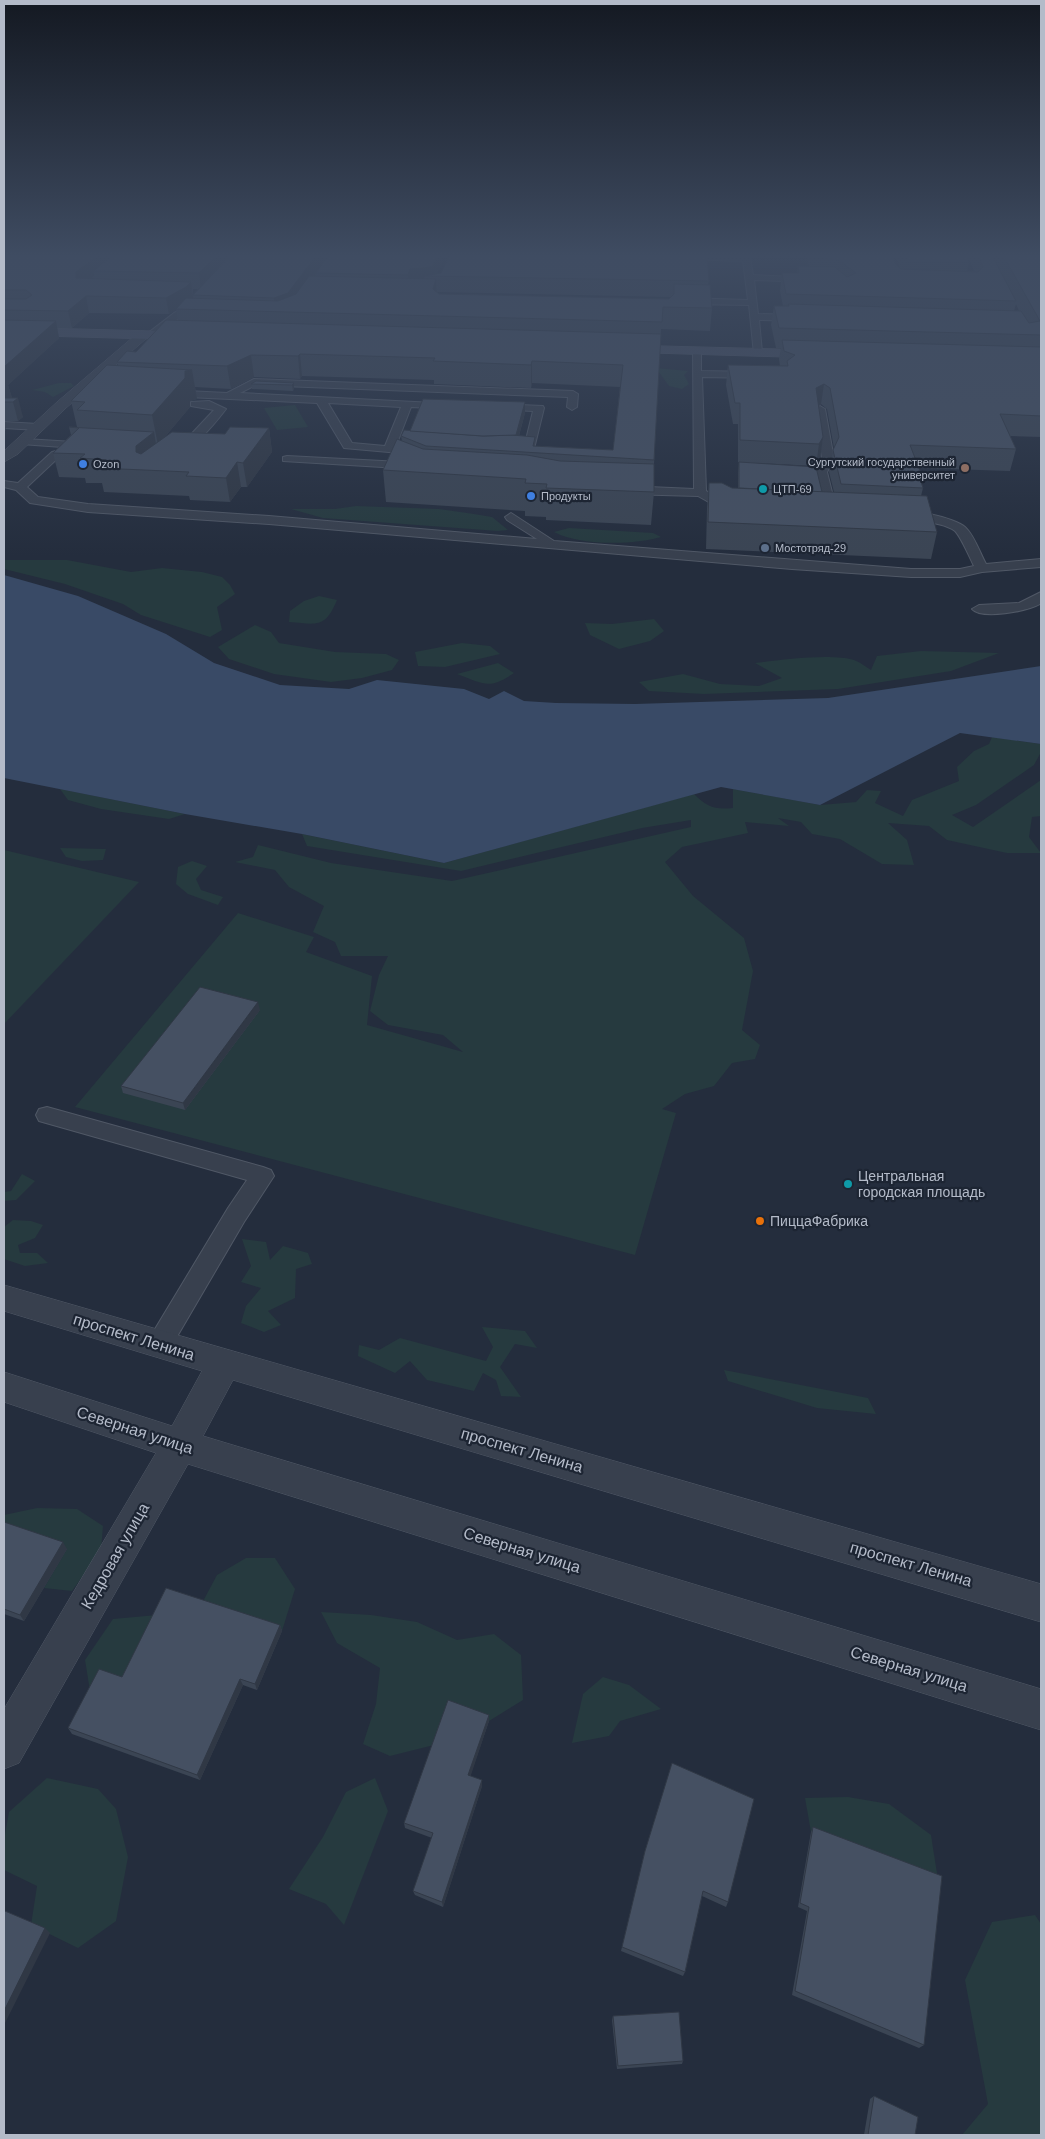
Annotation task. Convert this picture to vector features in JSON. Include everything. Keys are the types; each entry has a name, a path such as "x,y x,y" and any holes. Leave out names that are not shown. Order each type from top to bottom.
{"street":[{"path":"4,458 25,442 38,427 70,398 87,393 124,357"},
{"name":"проспект Ленина","path":"4,1298 1041,1602"},
{"name":"Кедровая улица","path":"4,1748 180,1445 224,1364"},
{"name":"Северная улица","path":"4,1387 180,1445 1041,1710"}],"lane":[{"path":"696,357 700,493"},
{"path":"697,374 766,376"},
{"path":"228,396 254,382 573,394 572,406"},
{"path":"87,393 103,389"},
{"path":"151,392 464,406"},
{"path":"321,401 348,446 427,452"},
{"path":"160,402 209,404 221,409 186,446 169,452"},
{"path":"389,450 407,404"},
{"path":"483,406 539,408 528,456 510,456"},
{"path":"820,408 828,459 817,472 831,512"},
{"path":"4,425 38,427"},
{"path":"25,442 105,446"},
{"path":"20,487 56,454"},
{"path":"287,459 402,465 425,476"},
{"path":"4,484 20,487 34,500 88,508 550,542 792,565 960,573 982,568 1041,563"},
{"path":"616,489 700,493 729,508 747,509"},
{"path":"890,515 930,517 960,530 982,568"},
{"path":"511,517 550,542"},
{"path":"1020,566 1036,583"},
{"path":"979,609 1024,607 1038,600 1041,596"},
{"path":"47,1115 262,1176 236,1215 159,1344"}],"green space":[{"path":"656,368 688,371 684,375 689,384 682,389 669,386"},
{"path":"59,383 71,383 74,386 53,397 45,392 32,390"},
{"path":"295,405 308,427 277,430 264,408"},
{"path":"356,506 439,509 474,514 492,517 508,530 498,531 323,518 291,509 335,509"},
{"path":"569,528 653,533 661,537 636,542 607,543 578,540 554,532"},
{"path":"4,560 67,560 131,572 162,568 202,572 222,577 235,594 217,607 222,630 210,637 141,615 123,604 65,584 4,569"},
{"path":"319,596 337,600 333,609 324,620 313,624 289,622 290,611 304,601"},
{"path":"654,619 664,631 650,641 619,649 590,635 585,623 612,624"},
{"path":"255,625 271,632 279,643 335,652 386,654 399,660 392,670 362,678 331,682 274,674 229,659 218,647"},
{"path":"462,643 490,646 500,654 445,667 418,666 415,652"},
{"path":"921,651 999,653 951,671 838,689 704,694 649,691 639,682 683,674 720,684 759,686 782,678 755,663 832,657 854,660 871,670 877,656"},
{"path":"498,663 514,673 498,682 486,684 457,674"},
{"path":"992,737 1041,744 1041,752 1034,765 976,805 952,815 973,827 1041,780 1041,816 1032,817 1029,837 1041,853 1007,853 947,840 929,826 888,823 907,840 914,865 882,864 840,839 812,834 801,822 778,818 789,826 745,822 748,833 682,847 665,862 693,896 744,938 753,971 742,1030 760,1045 755,1059 732,1063 714,1086 685,1094 662,1109 676,1113 635,1255 75,1107 238,913 314,937 306,952 372,976 367,1025 463,1052 443,1035 388,1025 370,1011 379,975 388,956 341,956 335,942 313,932 324,906 289,887 275,870 235,862 253,857 258,845 331,863 452,881 691,827 691,820 642,828 461,871 307,846 302,834 444,863 694,794 712,807 733,808 733,789 820,805 856,802 867,790 881,791 875,803 903,816 912,800 959,781 957,767 974,751 989,744"},
{"path":"60,789 185,814 169,819 101,809 68,800"},
{"path":"60,848 106,849 103,860 82,861 66,857"},
{"path":"4,850 139,882 4,1024"},
{"path":"192,861 207,866 196,879 201,890 223,897 218,905 188,894 176,884 178,867"},
{"path":"22,1174 35,1181 16,1200 4,1201 4,1192 11,1191"},
{"path":"13,1220 31,1221 43,1225 35,1238 18,1245 20,1253 37,1253 48,1263 25,1266 4,1259 4,1227"},
{"path":"242,1239 266,1242 270,1260 283,1246 308,1253 312,1264 296,1269 295,1298 268,1311 281,1325 264,1332 241,1323 246,1306 261,1288 241,1282 251,1266"},
{"path":"482,1327 525,1331 537,1348 515,1344 500,1367 521,1397 501,1396 496,1380 483,1373 474,1391 427,1380 410,1361 395,1373 358,1356 359,1345 379,1350 400,1338 486,1361 493,1347"},
{"path":"724,1370 868,1398 876,1414 817,1408 728,1381"},
{"path":"37,1508 77,1509 103,1526 101,1550 72,1591 44,1588 67,1549 4,1527 4,1515"},
{"path":"246,1558 275,1558 295,1589 282,1631 201,1605 217,1575"},
{"path":"321,1612 371,1615 417,1622 457,1640 494,1634 521,1655 523,1700 489,1721 449,1706 434,1745 390,1756 363,1744 376,1704 380,1668 337,1643"},
{"path":"157,1615 213,1675 91,1697 85,1660 113,1619"},
{"path":"603,1677 629,1685 661,1709 620,1721 609,1736 572,1743 583,1694"},
{"path":"47,1778 98,1789 116,1809 128,1857 116,1921 78,1948 31,1925 37,1886 4,1870 4,1840 9,1812"},
{"path":"375,1778 388,1811 344,1925 326,1904 289,1889 323,1837 346,1792"},
{"path":"848,1797 889,1804 931,1835 938,1880 811,1832 805,1798"},
{"path":"1035,1915 1041,1924 1041,2135 962,2135 988,2104 965,1980 992,1922"}],"water":[{"path":"4,575 78,596 166,634 214,663 280,685 349,689 377,680 464,689 489,699 504,691 524,701 635,704 828,698 1041,666 1041,744 960,733 820,805 721,787 444,863 302,834 185,814 4,778"}],"building":[{"path":"4,357 16,357 4,367"},
{"path":"122,357 247,357 227,366 117,362"},
{"path":"395,357 660,357 654,460 426,446 401,436 404,430 483,436 512,435 535,437 533,446 613,450 623,365 532,361 531,365 433,361 435,358"},
{"path":"793,357 1041,357 1041,416 1000,414 1016,449 910,445 922,476 919,476 923,488 841,484 833,450 839,437 830,388 824,384 816,388 823,437 819,444 740,440 740,403 735,403 728,365 788,366 787,361"},
{"path":"107,365 192,370 185,371 185,378 152,415 77,410 85,402 71,401"},
{"path":"256,381 294,383 292,385 251,384"},
{"path":"4,398 18,398 13,402 4,402"},
{"path":"423,399 525,402 516,435 483,436 410,431"},
{"path":"69,427 154,432 136,446 136,452 141,454 172,432 225,434 230,427 269,428 243,463 237,462 226,478 186,476 189,472 99,468 106,460 80,458 85,454 53,453 79,428"},
{"path":"397,439 423,449 527,455 560,461 654,464 654,492 546,488 547,484 525,483 526,479 383,470"},
{"path":"739,462 816,467 822,492 739,488"},
{"path":"709,483 722,483 732,488 927,496 937,532 708,522"},
{"path":"200,987 258,1002 183,1103 121,1086"},
{"path":"4,1522 63,1542 20,1615 4,1609"},
{"path":"166,1588 280,1625 255,1684 240,1679 197,1775 68,1728 99,1669 122,1677"},
{"path":"448,1700 489,1715 468,1775 482,1780 442,1902 413,1891 433,1833 404,1823"},
{"path":"672,1763 754,1799 728,1902 703,1891 685,1972 622,1947 645,1851"},
{"path":"813,1827 942,1876 924,2045 795,1991 809,1907 800,1903"},
{"path":"5,1911 45,1928 4,2011 4,1913"},
{"path":"679,2012 683,2061 618,2066 613,2016"},
{"path":"874,2096 918,2117 915,2135 868,2135"}],"place":[{"name":"Ozon","path":"83,464"},
{"name":"Сургутский государственный университет","path":"965,468"},
{"name":"ЦТП-69","path":"763,489"},
{"name":"Продукты","path":"531,496"},
{"name":"Мостотряд-29","path":"765,548"},
{"name":"Центральная городская площадь","path":"848,1184"},
{"name":"ПиццаФабрика","path":"760,1221"}]}
